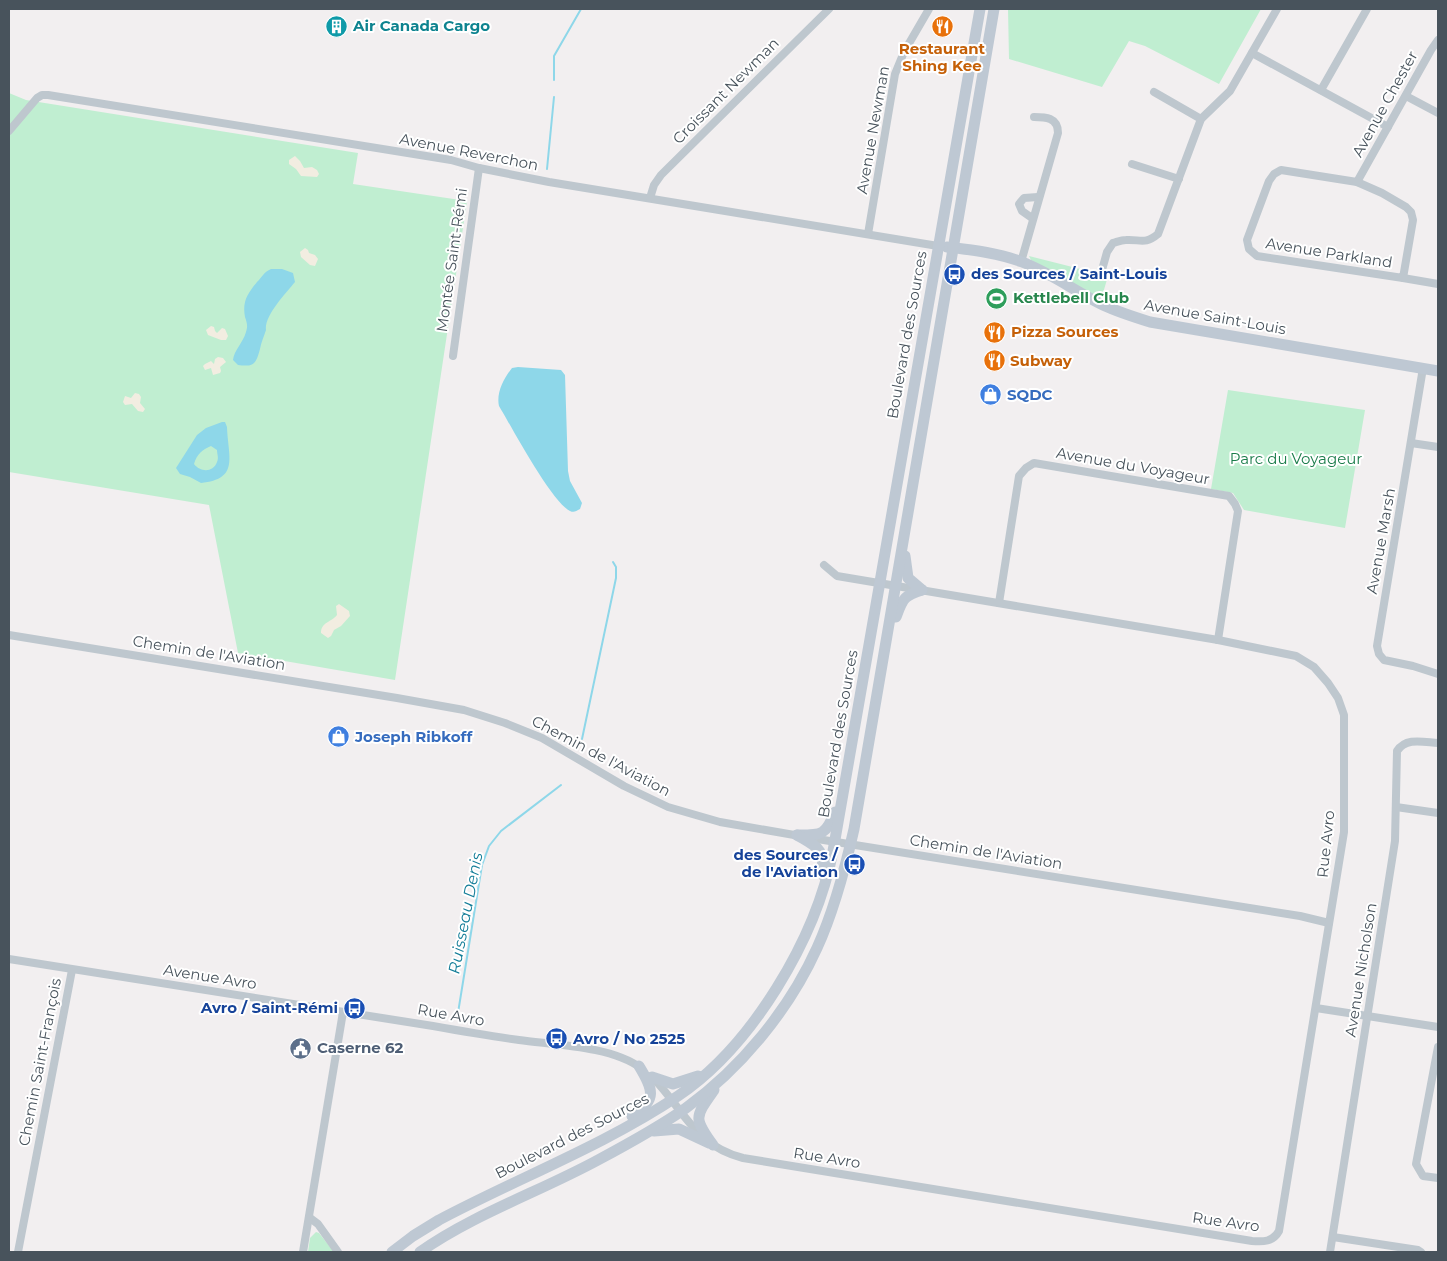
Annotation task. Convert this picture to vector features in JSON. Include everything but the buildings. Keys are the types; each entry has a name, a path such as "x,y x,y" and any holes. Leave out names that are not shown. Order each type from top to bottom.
{"main road":[{"name":"Boulevard des Sources","path":"392,1252 439,1220 635,1122 671,1100 704,1074 734,1045 775,990 801,944 825,883 835,842 980,9"},
{"name":"Boulevard des Sources","path":"420,1252 452,1232 598,1160 679,1112 723,1076 767,1030 803,975 816,950 828,920 850,844 994,9"},
{"name":"Avenue Saint-Louis","path":"938,246 1021,262 1045,272 1102,304 1124,314 1150,322 1438,371"},
{"path":"903,542 907,576 922,590"},
{"path":"887,637 904,598 922,590"},
{"path":"797,835 816,834 826,830 843,792"},
{"path":"797,835 817,847 821,852 825,883"},
{"path":"588,1146 636,1114 646,1104 651,1095 651,1088 639,1066"},
{"path":"652,1077 673,1084 704,1074"},
{"path":"713,1145 700,1127 698,1116 723,1076"},
{"path":"647,1132 679,1129 713,1145"}],"street":[{"name":"Croissant Newman","path":"650,198 653,188 662,175 829,9"},
{"name":"Avenue Newman","path":"868,234 895,74 904,52 929,9"},
{"path":"1102,270 1107,252 1113,243 1126,240 1152,240 1158,234 1201,119 1230,91 1277,9"},
{"path":"1321,90 1367,9"},
{"name":"Avenue Chester","path":"1357,182 1438,40"},
{"path":"1252,53 1388,127"},
{"path":"1154,92 1201,119"},
{"name":"Avenue Reverchon","path":"9,131 37,98 42,95 48,95 451,160 479,168 548,182 938,246"},
{"path":"1406,96 1438,113"},
{"path":"1021,262 1058,128 1053,120 1048,117 1034,117"},
{"path":"1132,164 1179,179"},
{"name":"Montée Saint-Rémi","path":"453,356 479,168"},
{"name":"Avenue Parkland","path":"1403,278 1413,220 1411,212 1406,207 1382,192 1357,182 1280,170 1274,174 1248,240 1249,249 1257,256 1438,284"},
{"path":"1032,218 1022,211 1019,204 1024,198 1038,197"},
{"name":"Avenue Marsh","path":"1423,368 1377,646 1379,654 1384,660 1414,666 1438,674"},
{"path":"1411,443 1438,447"},
{"name":"Avenue du Voyageur","path":"999,603 1019,476 1034,463 1228,496 1235,504 1238,512 1218,640"},
{"path":"824,565 837,576 999,603"},
{"name":"Rue Avro","path":"343,1012 480,1035 602,1052 623,1058 639,1066 652,1077 679,1112 700,1135 726,1152 746,1159 1243,1239 1266,1241 1277,1235 1281,1226 1344,832 1344,715 1338,698 1314,667 1296,656 1218,640 999,603"},
{"name":"Chemin de l'Aviation","path":"9,634 464,710 505,722 542,738 631,790 675,809 734,825 1300,916 1329,923"},
{"name":"Avenue Nicholson","path":"1330,1252 1395,842 1397,750 1400,745 1409,741 1438,743"},
{"path":"1396,807 1438,813"},
{"name":"Chemin Saint-François","path":"9,959 72,970 18,1252"},
{"name":"Avenue Avro","path":"72,970 343,1012"},
{"path":"1316,1008 1438,1027"},
{"path":"303,1252 343,1012"},
{"path":"1438,1047 1416,1164 1423,1176 1438,1178"},
{"path":"310,1218 320,1227 338,1252"},
{"path":"1333,1237 1421,1252"}],"green space":[{"path":"1008,9 1261,9 1219,84 1145,46 1129,41 1102,87 1009,59"},
{"path":"9,93 26,100 358,153 353,184 467,201 395,680 238,653 209,505 9,472"},
{"path":"1029,256 1108,276 1101,300 1031,260"},
{"name":"Parc du Voyageur","path":"1228,390 1365,410 1345,528 1244,510 1233,493 1211,489"},
{"path":"316,1232 319,1233 334,1252 308,1252 310,1238"}],"sand":[{"path":"295,156 304,168 312,167 317,170 319,174 317,177 301,176 289,164 289,160"},
{"path":"305,248 318,259 315,266 310,265 301,257 300,252"},
{"path":"211,326 214,327 217,333 222,328 225,329 228,336 226,340 208,335 206,330"},
{"path":"218,357 223,358 226,362 220,367 220,373 213,375 211,368 205,370 203,366 211,361 214,364 215,359"},
{"path":"135,393 141,397 140,403 145,409 143,412 138,411 132,404 125,405 123,402 125,396 131,398"},
{"path":"339,604 349,611 350,616 328,638 321,633 321,629 337,615 336,606"}],"water":[{"path":"271,269 282,269 293,273 295,282 268,318 256,361 251,365 238,365 233,360 247,330 244,311 246,298 257,282"},
{"path":"512,368 561,370 565,375 568,471 570,481 582,503 580,509 575,512 562,505 553,494 532,463 499,406 500,391 504,381"},
{"path":"225,422 227,427 229,465 222,477 201,483 180,474 176,468 197,435 206,428","holes":["211,446 217,450 218,460 210,470 200,469 194,464 198,455 205,449"]}],"waterway":[{"name":"Ruisseau Denis","path":"554,80 554,56 581,9"},
{"name":"Ruisseau Denis","path":"547,169 554,97"},
{"name":"Ruisseau Denis","path":"582,739 616,578 616,567 613,562"},
{"name":"Ruisseau Denis","path":"457,1019 482,865 489,846 501,831 561,785"}],"place":[{"name":"Air Canada Cargo","path":"337,26"},
{"name":"Restaurant Shing Kee","path":"942,26"},
{"name":"des Sources / Saint-Louis","path":"955,274"},
{"name":"Kettlebell Club","path":"997,298"},
{"name":"Pizza Sources","path":"995,332"},
{"name":"Subway","path":"994,361"},
{"name":"SQDC","path":"991,395"},
{"name":"Joseph Ribkoff","path":"339,737"},
{"name":"des Sources / de l'Aviation","path":"854,864"},
{"name":"Avro / Saint-Rémi","path":"354,1008"},
{"name":"Avro / No 2525","path":"557,1039"},
{"name":"Caserne 62","path":"301,1048"}]}
